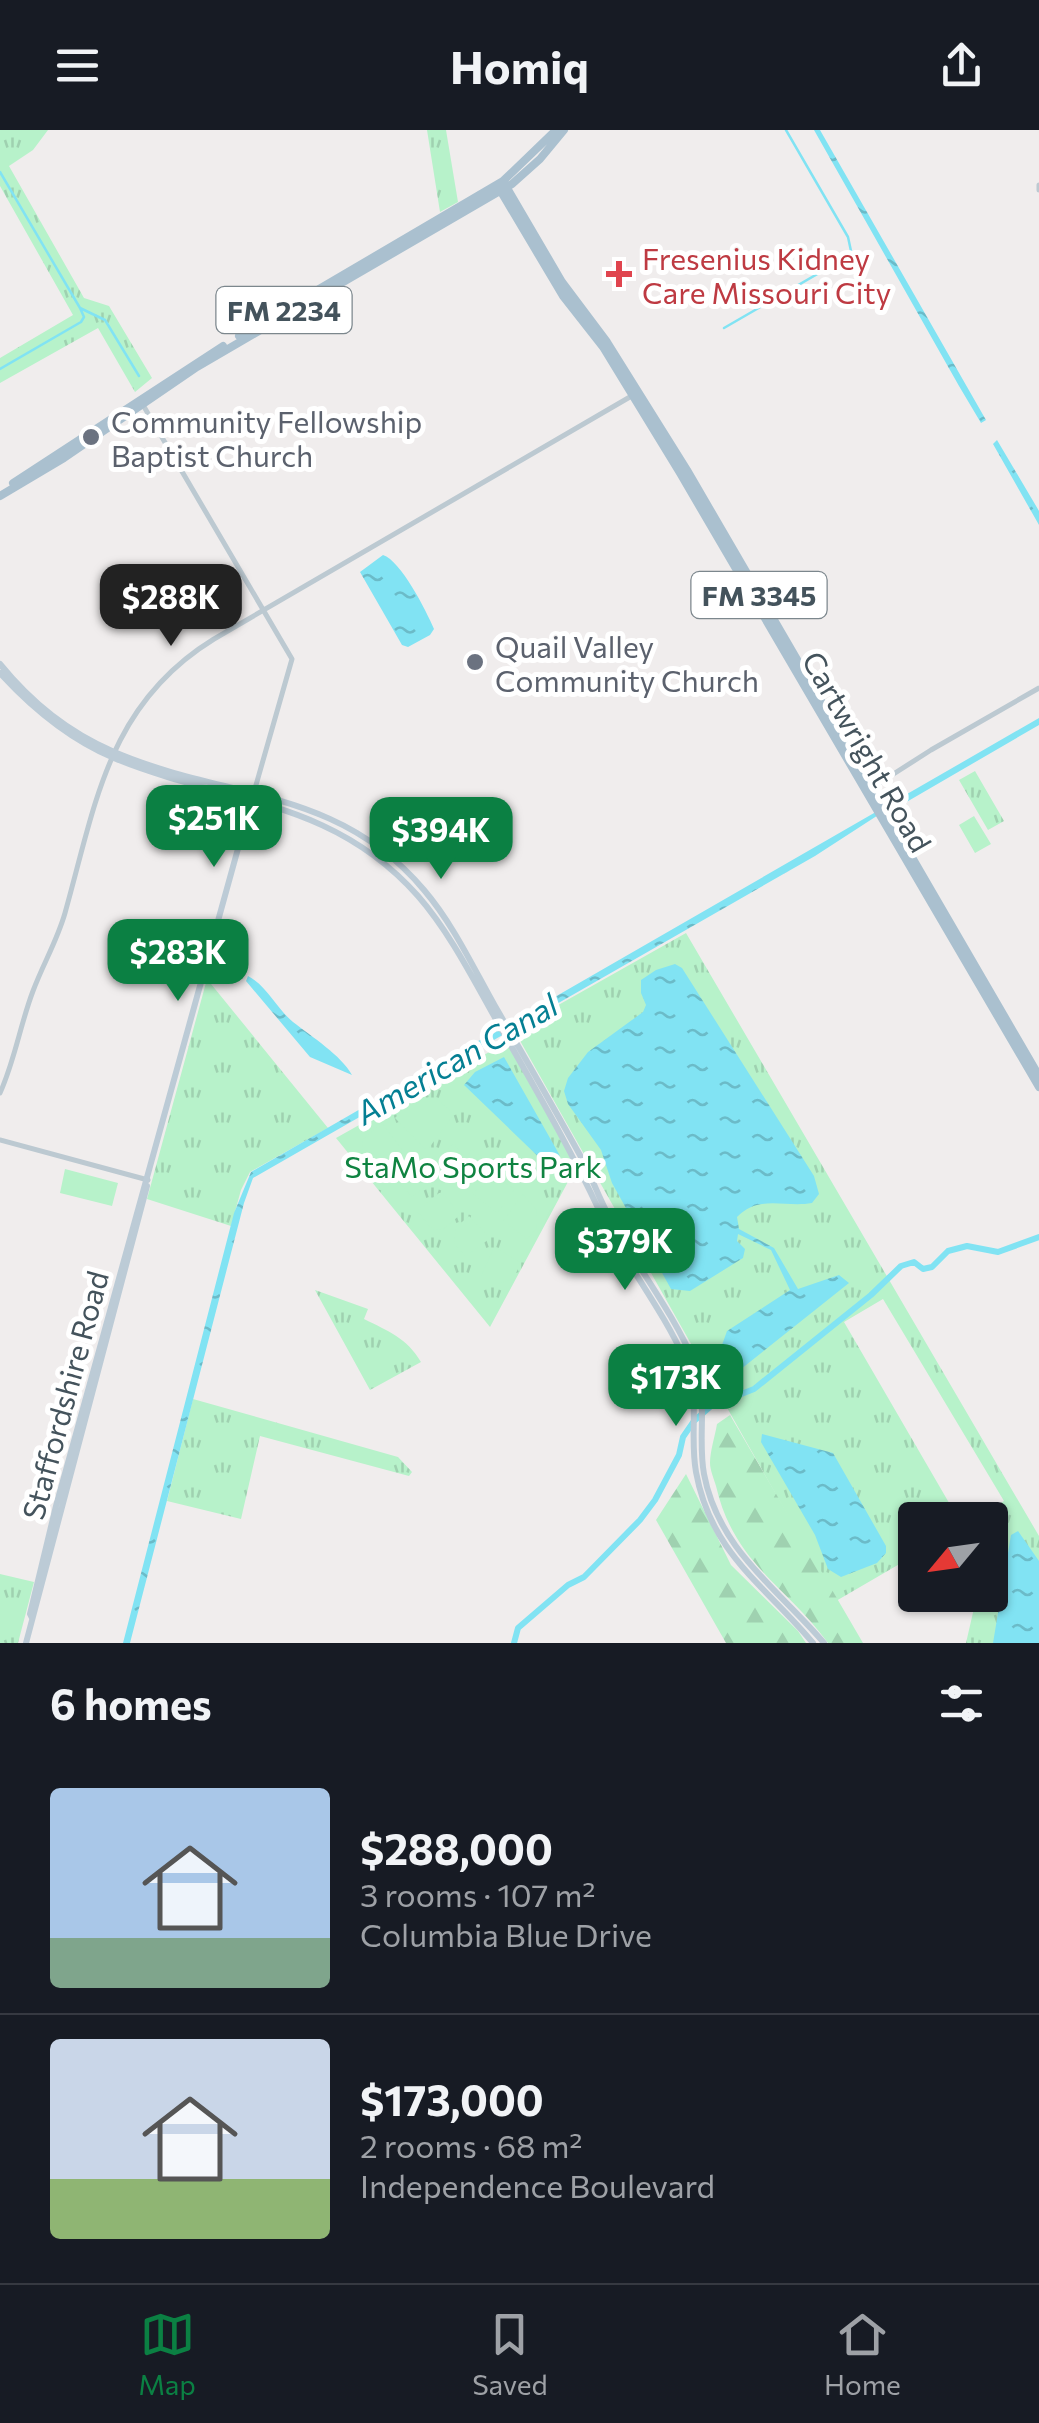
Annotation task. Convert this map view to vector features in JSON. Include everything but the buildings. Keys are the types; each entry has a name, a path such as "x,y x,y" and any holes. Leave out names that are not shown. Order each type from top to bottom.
{"main road":[{"name":"FM 2234","path":"502,186 556,130"},
{"name":"FM 2234","path":"1,492 140,400 502,186 540,159 564,130"},
{"name":"Cartwright Road","path":"502,186 735,560 877,807 1039,1076"},
{"path":"0,664 16,687"},
{"path":"0,672 61,725 112,754 326,814 424,890 474,964 503,1026 669,1326 694,1361 705,1476 720,1520 752,1570 824,1643"},
{"path":"253,795 320,822 393,866"},
{"name":"Staffordshire Road","path":"26,1643 253,795"},
{"name":"Cartwright Road","path":"883,817 1039,1087"},
{"path":"699,1400 694,1457 702,1497 745,1574 795,1615 813,1643"}],"street":[{"path":"0,1093 15,1059 33,991 60,930 97,790 140,705 161,681 199,648 635,395"},
{"path":"140,400 264,612"},
{"name":"Staffordshire Road","path":"253,795 292,659 264,612"},
{"path":"866,788 1039,688"},
{"path":"0,1140 148,1182"}],"green space":[{"path":"0,130 48,130 33,150 9,166 84,298 109,306 152,378 135,392 98,328 0,383 0,358 73,315 0,186"},
{"path":"427,130 446,130 458,202 440,212"},
{"path":"975,771 1004,821 988,830 959,780"},
{"path":"974,816 991,844 975,853 959,825"},
{"path":"686,933 1039,1536 1039,1643 966,1643 973,1612 1008,1612 1008,1502 1002,1502 883,1299 844,1322 949,1502 898,1502 898,1565 836,1601 514,1030"},
{"path":"207,979 328,1128 250,1172 231,1226 147,1199"},
{"name":"StaMo Sports Park","path":"507,1042 577,1165 490,1327 336,1138"},
{"path":"422,1097 437,1099 454,1114 425,1149 395,1118 411,1101"},
{"path":"382,1123 403,1151 378,1171 362,1153 363,1139"},
{"path":"454,1143 463,1158 457,1175 437,1159"},
{"path":"471,1148 491,1165 473,1181 465,1165"},
{"path":"416,1160 431,1182 412,1197 398,1181 398,1174"},
{"path":"65,1169 118,1183 112,1206 60,1193"},
{"path":"491,1181 515,1189 497,1213 472,1193"},
{"path":"439,1193 460,1215 442,1230 432,1229 417,1211"},
{"path":"523,1194 537,1211 536,1229 527,1239 503,1221"},
{"path":"469,1216 488,1240 465,1256 454,1243 456,1227"},
{"path":"497,1248 521,1263 513,1279 497,1284 481,1276"},
{"path":"315,1290 368,1309 364,1319 403,1341 421,1362 370,1390"},
{"path":"193,1399 398,1457 412,1472 409,1476 260,1436 241,1519 167,1501"},
{"path":"730,1415 863,1643 828,1643 748,1555 735,1535 724,1513 710,1463 717,1424"},
{"path":"686,1474 731,1565 806,1643 726,1643 656,1520"},
{"path":"0,1574 34,1582 18,1643 0,1643"}],"water":[{"path":"814,130 820,130 986,420 981,423 959,386"},
{"path":"997,440 1039,511 1039,525 993,444"},
{"path":"383,555 405,576 434,629 408,647 402,645 360,572"},
{"name":"American Canal","path":"1039,718 1039,725 253,1178 130,1643 123,1643 234,1213 251,1172"},
{"path":"675,964 682,968 814,1176 819,1194 812,1203 754,1206 737,1217 739,1229 774,1248 798,1289 839,1275 849,1283 736,1373 722,1345 727,1331 790,1290 771,1250 738,1234 737,1241 745,1249 743,1258 690,1291 671,1289 612,1183 601,1150 568,1104 564,1091 568,1078 588,1052 643,1012 646,1005 641,980"},
{"path":"248,976 293,1022 334,1053 352,1075 310,1057 246,981"},
{"path":"504,1057 559,1154 559,1167 548,1166 464,1085 475,1072"},
{"path":"762,1434 833,1453 886,1546 886,1553 877,1563 841,1577 828,1569 815,1535 761,1442"},
{"path":"1018,1531 1039,1561 1039,1643 993,1643 998,1612 1008,1612 1011,1535"}],"waterway":[{"path":"724,328 851,251 848,237 786,130"},
{"path":"0,172 80,308 105,320 139,376"},
{"path":"0,369 81,322 84,317 80,308"},
{"path":"514,1643 518,1628 568,1585 584,1577 640,1520 679,1455 683,1437 711,1406 754,1389 901,1266 914,1262 923,1269 932,1267 948,1251 967,1246 998,1252 1039,1237"}],"place":[{"name":"Fresenius Kidney Care Missouri City","path":"619,274"},
{"name":"Community Fellowship Baptist Church","path":"91,437"},
{"name":"Quail Valley Community Church","path":"475,662"}]}
